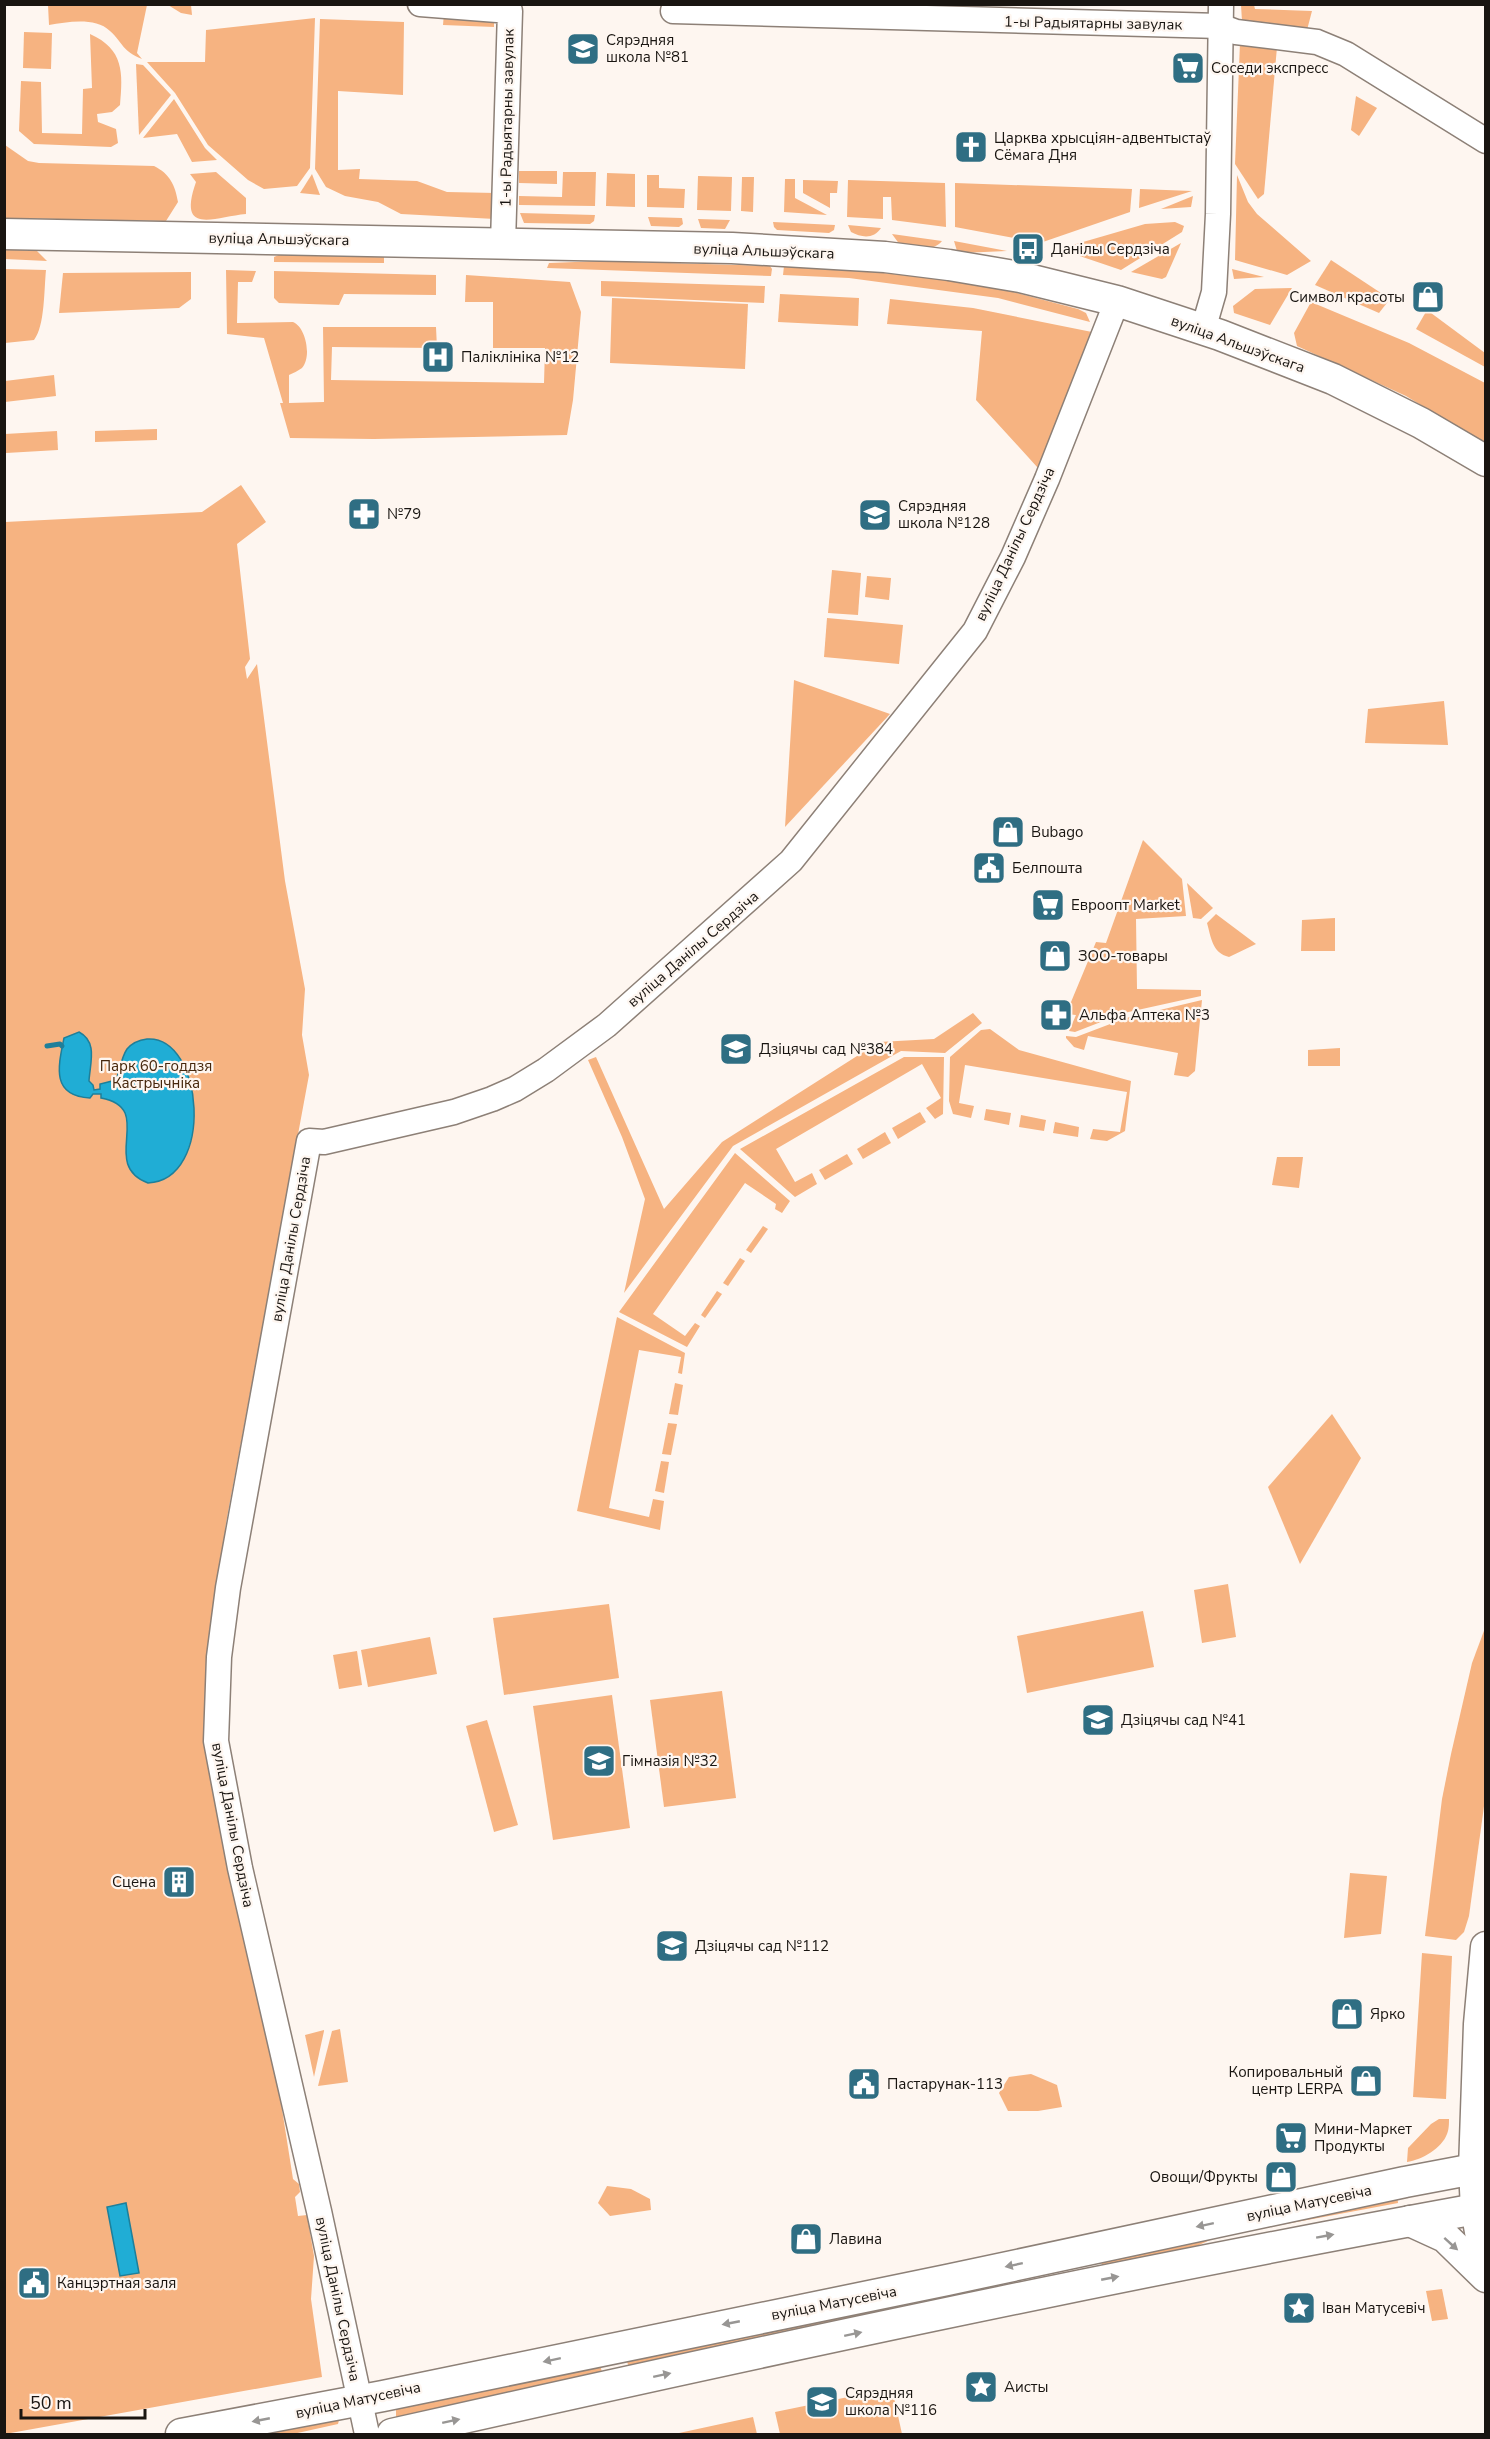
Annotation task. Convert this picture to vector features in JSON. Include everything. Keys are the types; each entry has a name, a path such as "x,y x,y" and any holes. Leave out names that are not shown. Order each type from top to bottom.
{"main road":[{"name":"вуліца Альшэўскага","path":"4,234 778,250 885,257 1020,277 1117,301 1203,330 1333,379 1421,423 1485,461"},
{"path":"1485,1947 1479,2024 1476,2113 1485,2266"},
{"path":"1416,2180 1449,2158 1476,2113"},
{"name":"вуліца Матусевіча","path":"181,2434 359,2400 1416,2180 1480,2169"},
{"path":"392,2434 991,2302 1481,2206"},
{"path":"1410,2221 1445,2237 1485,2277"},
{"path":"991,2302 1075,2272 1079,2267 1079,2261 1065,2254"},
{"path":"610,2348 618,2385"}],"street":[{"name":"1-ы Радыятарны завулак","path":"420,4 510,11 503,243"},
{"name":"1-ы Радыятарны завулак","path":"673,11 1221,15 1236,32 1317,42 1346,54 1485,141"},
{"path":"1203,330 1214,292 1218,214 1221,15"},
{"name":"вуліца Данілы Сердзіча","path":"367,2434 319,2211 240,1868 216,1741 219,1657 228,1588 309,1141 324,1142 454,1112 515,1089 546,1070 607,1025 791,861 975,631 1003,578 1042,489 1117,301"}],"green space":[{"path":"48,5 147,5 137,53 142,59 124,47 110,31 97,24 81,22 49,25"},
{"path":"168,5 191,5 192,15 181,13"},
{"path":"1241,5 1254,5 1255,9 1312,11 1307,30 1242,21"},
{"path":"444,13 494,15 494,27 443,25"},
{"path":"315,18 310,168 297,186 264,189 248,180 208,145 175,93 147,62 205,62 206,30"},
{"path":"320,19 404,22 403,95 338,91 338,170 360,169 359,179 417,181 447,192 496,193 495,219 401,214 378,202 345,196 326,187 315,169"},
{"path":"24,32 52,33 51,69 23,68"},
{"path":"90,34 109,47 119,63 120,105 112,112 97,114 98,122 116,129 118,143 111,147 34,144 19,131 21,81 41,82 42,133 82,134 83,89 92,88"},
{"path":"1240,43 1277,47 1264,194 1258,199 1235,164"},
{"path":"136,64 143,65 171,95 139,135"},
{"path":"1356,96 1377,108 1359,136 1351,130"},
{"path":"174,99 205,148 217,160 192,162 177,134 143,138"},
{"path":"5,145 28,161 39,163 154,166 171,181 178,202 166,221 5,218"},
{"path":"519,171 557,171 557,184 519,183"},
{"path":"216,172 246,198 246,214 211,219 195,217 191,210 191,199 196,182 190,174"},
{"path":"563,172 596,172 595,206 519,205 519,196 562,197"},
{"path":"607,173 635,174 635,207 606,206"},
{"path":"312,174 320,195 300,193"},
{"path":"647,175 659,175 659,188 685,189 684,208 647,207"},
{"path":"1237,175 1248,202 1257,214 1311,261 1287,275 1235,260"},
{"path":"698,176 732,177 731,211 697,210"},
{"path":"742,177 754,177 753,212 741,211"},
{"path":"785,179 795,179 795,198 827,215 784,212"},
{"path":"803,180 838,181 837,193 830,193 830,208 803,193"},
{"path":"848,180 945,183 946,227 892,220 891,197 883,197 883,219 847,217"},
{"path":"955,183 1132,189 1130,212 1040,243 955,227"},
{"path":"1140,189 1192,191 1139,208"},
{"path":"1193,196 1191,207 1161,209"},
{"path":"520,213 595,215 594,221 590,224 524,223"},
{"path":"648,217 682,218 683,224 679,227 651,226"},
{"path":"698,219 730,220 725,229 701,228"},
{"path":"773,222 835,225 834,230 829,233 777,230"},
{"path":"1175,222 1184,226 1182,232 1121,270 1059,249 1145,224"},
{"path":"848,225 881,228 871,236 863,236 851,232"},
{"path":"892,234 942,241 933,247 917,248 900,245"},
{"path":"954,241 1007,251 961,253 957,251"},
{"path":"1181,243 1166,277 1162,279 1131,272"},
{"path":"5,249 37,251 47,261 5,259"},
{"path":"281,254 384,254 384,263 274,262 274,257"},
{"path":"1331,260 1390,299 1379,313 1315,285"},
{"path":"601,261 770,266 772,269 771,276 547,268 549,263"},
{"path":"784,266 848,269 998,288 1078,309 1086,313 1090,322 998,298 849,278 783,275"},
{"path":"5,269 46,270 42,317 38,334 34,340 5,343"},
{"path":"1232,269 1264,277 1234,279"},
{"path":"226,270 256,271 252,282 238,282 237,323 293,322 298,325 304,336 307,357 302,368 289,375 289,403 324,402 323,327 436,327 437,348 332,347 331,380 544,383 545,348 493,348 493,302 465,302 466,275 570,282 581,312 573,400 567,435 374,439 290,438 280,403 283,403 264,338 227,334"},
{"path":"274,271 436,275 436,295 344,294 339,305 279,303 274,298"},
{"path":"191,272 191,299 179,308 59,313 63,273"},
{"path":"601,281 765,286 764,303 601,296"},
{"path":"1292,288 1270,325 1234,313 1233,306 1255,289"},
{"path":"780,294 859,298 858,326 778,322"},
{"path":"612,298 748,304 745,369 610,363"},
{"path":"890,299 973,308 1092,332 1038,468 976,400 982,331 887,324"},
{"path":"1311,302 1409,343 1485,383 1485,444 1406,396 1297,346 1294,333"},
{"path":"1427,310 1485,353 1485,367 1416,329"},
{"path":"54,375 56,396 5,402 5,381"},
{"path":"157,429 157,440 95,442 95,431"},
{"path":"57,431 58,450 6,453 5,434"},
{"name":"Парк 60-годдзя Кастрычніка","path":"241,485 266,522 237,544 250,659 245,667 247,679 257,664 285,881 305,989 302,1035 309,1075 226,1523 211,1659 205,1751 273,2052 293,2179 299,2184 300,2192 295,2197 298,2216 307,2215 314,2256 311,2299 322,2377 5,2434 5,522 202,512"},
{"path":"832,570 861,573 858,615 828,613"},
{"path":"867,576 891,578 889,600 865,597"},
{"path":"827,618 903,625 899,664 824,657"},
{"path":"794,680 890,714 785,827"},
{"path":"1444,701 1448,745 1365,743 1368,709"},
{"path":"1143,840 1182,879 1186,916 1136,919 1137,989 1201,990 1201,996 1124,1013 1075,1032 1069,1031 1076,1015 1066,1014 1096,942 1106,943"},
{"path":"1187,883 1213,908 1201,919 1193,918"},
{"path":"1216,914 1256,944 1229,957 1219,952 1213,944 1207,923"},
{"path":"1335,918 1335,951 1301,951 1302,920"},
{"path":"1202,1000 1195,1071 1188,1077 1174,1075 1178,1053 1088,1036 1084,1050 1074,1047 1066,1038 1066,1036 1076,1037 1126,1018"},
{"path":"973,1013 982,1023 945,1053 901,1051 733,1146 624,1293 645,1199 622,1137 588,1060 596,1057 664,1209 722,1142 879,1042 934,1039"},
{"path":"990,1029 1019,1050 1131,1081 1125,1131 1107,1141 1090,1139 1093,1129 1120,1132 1127,1092 965,1065 959,1103 974,1106 971,1118 953,1114 949,1101 950,1057 981,1030"},
{"path":"1340,1048 1340,1066 1308,1066 1308,1050"},
{"path":"904,1057 944,1057 943,1114 935,1119 926,1108 941,1098 922,1064 776,1149 795,1182 812,1173 817,1184 795,1197 740,1149"},
{"path":"986,1109 1011,1113 1009,1125 984,1120"},
{"path":"920,1112 926,1122 898,1139 892,1128"},
{"path":"1021,1115 1046,1120 1044,1131 1019,1127"},
{"path":"1055,1122 1079,1127 1078,1137 1053,1133"},
{"path":"885,1132 891,1143 863,1159 857,1149"},
{"path":"735,1153 790,1201 782,1213 775,1209 776,1204 745,1183 653,1314 685,1336 695,1323 700,1326 687,1347 619,1312"},
{"path":"847,1154 853,1164 825,1180 819,1170"},
{"path":"1277,1157 1303,1157 1299,1188 1272,1185"},
{"path":"763,1226 768,1229 751,1253 746,1250"},
{"path":"740,1258 745,1261 728,1286 723,1283"},
{"path":"717,1291 722,1294 705,1318 701,1315"},
{"path":"617,1317 685,1353 682,1374 678,1373 681,1357 639,1350 609,1508 649,1517 653,1499 664,1501 660,1530 577,1511"},
{"path":"675,1383 683,1385 678,1415 669,1414"},
{"path":"1332,1414 1361,1458 1300,1564 1268,1487"},
{"path":"668,1423 677,1424 671,1455 662,1454"},
{"path":"661,1461 669,1462 664,1493 655,1491"},
{"path":"1228,1584 1236,1637 1202,1643 1194,1590"},
{"path":"609,1604 619,1678 504,1695 493,1618"},
{"path":"1143,1611 1154,1667 1027,1693 1017,1636"},
{"path":"1485,1628 1485,1799 1469,1916 1464,1932 1456,1940 1425,1936 1442,1799 1472,1663"},
{"path":"430,1637 437,1674 368,1687 361,1650"},
{"path":"357,1651 362,1685 339,1689 333,1655"},
{"path":"722,1691 736,1798 664,1807 650,1700"},
{"path":"612,1695 630,1828 553,1840 533,1706"},
{"path":"487,1720 518,1825 494,1832 466,1726"},
{"path":"1350,1873 1387,1876 1381,1934 1344,1938"},
{"path":"1422,1953 1452,1956 1446,2099 1413,2097"},
{"path":"340,2029 348,2082 318,2086 332,2031"},
{"path":"324,2031 314,2077 305,2035"},
{"path":"1031,2074 1057,2085 1062,2107 1038,2111 1008,2111 999,2093 1009,2077"},
{"path":"1439,2119 1449,2119 1448,2131 1441,2144 1431,2153 1407,2162 1408,2148 1431,2124"},
{"path":"607,2186 631,2189 650,2199 651,2210 610,2216 598,2203"},
{"path":"1397,2194 1398,2203 1217,2237 1174,2256 1103,2268 1099,2256"},
{"path":"1442,2289 1448,2319 1432,2321 1426,2291"},
{"path":"885,2305 886,2315 629,2367 626,2359"},
{"path":"599,2362 602,2372 396,2417 396,2404"},
{"path":"892,2388 902,2434 780,2434 775,2412"},
{"path":"753,2417 757,2434 679,2433"},
{"path":"336,2418 339,2420 338,2424 293,2434 249,2434"}],"water":[{"path":"79,1032 89,1041 91,1047 89,1081 94,1090 100,1089 100,1084 116,1080 127,1049 138,1041 147,1039 166,1044 181,1059 190,1082 194,1108 192,1135 184,1159 170,1176 148,1183 134,1174 127,1163 125,1113 117,1104 101,1098 101,1094 93,1094 90,1098 77,1096 63,1086 59,1069 64,1038"},
{"path":"126,2203 139,2273 120,2276 107,2207"}],"waterway":[{"path":"47,1046 60,1044 62,1046"}],"place":[{"name":"Сярэдняя школа №81","path":"583,49"},
{"name":"Соседи экспресс","path":"1188,68"},
{"name":"Царква хрысціян-адвентыстаў Сёмага Дня","path":"971,147"},
{"name":"Данілы Сердзіча","path":"1028,249"},
{"name":"Символ красоты","path":"1428,297"},
{"name":"Паліклініка №12","path":"438,357"},
{"name":"№79","path":"364,514"},
{"name":"Сярэдняя школа №128","path":"875,515"},
{"name":"Bubago","path":"1008,832"},
{"name":"Белпошта","path":"989,868"},
{"name":"Евроопт Market","path":"1048,905"},
{"name":"ЗОО-товары","path":"1055,956"},
{"name":"Альфа Аптека №3","path":"1056,1015"},
{"name":"Дзіцячы сад №384","path":"736,1049"},
{"name":"Дзіцячы сад №41","path":"1098,1720"},
{"name":"Гімназія №32","path":"599,1761"},
{"name":"Сцена","path":"179,1882"},
{"name":"Дзіцячы сад №112","path":"672,1946"},
{"name":"Ярко","path":"1347,2014"},
{"name":"Копировальный центр LERPA","path":"1366,2081"},
{"name":"Пастарунак-113","path":"864,2084"},
{"name":"Мини-Маркет Продукты","path":"1291,2138"},
{"name":"Овощи/Фрукты","path":"1281,2177"},
{"name":"Лавина","path":"806,2239"},
{"name":"Канцэртная заля","path":"34,2283"},
{"name":"Іван Матусевіч","path":"1299,2308"},
{"name":"Аисты","path":"981,2387"},
{"name":"Сярэдняя школа №116","path":"822,2402"}]}
